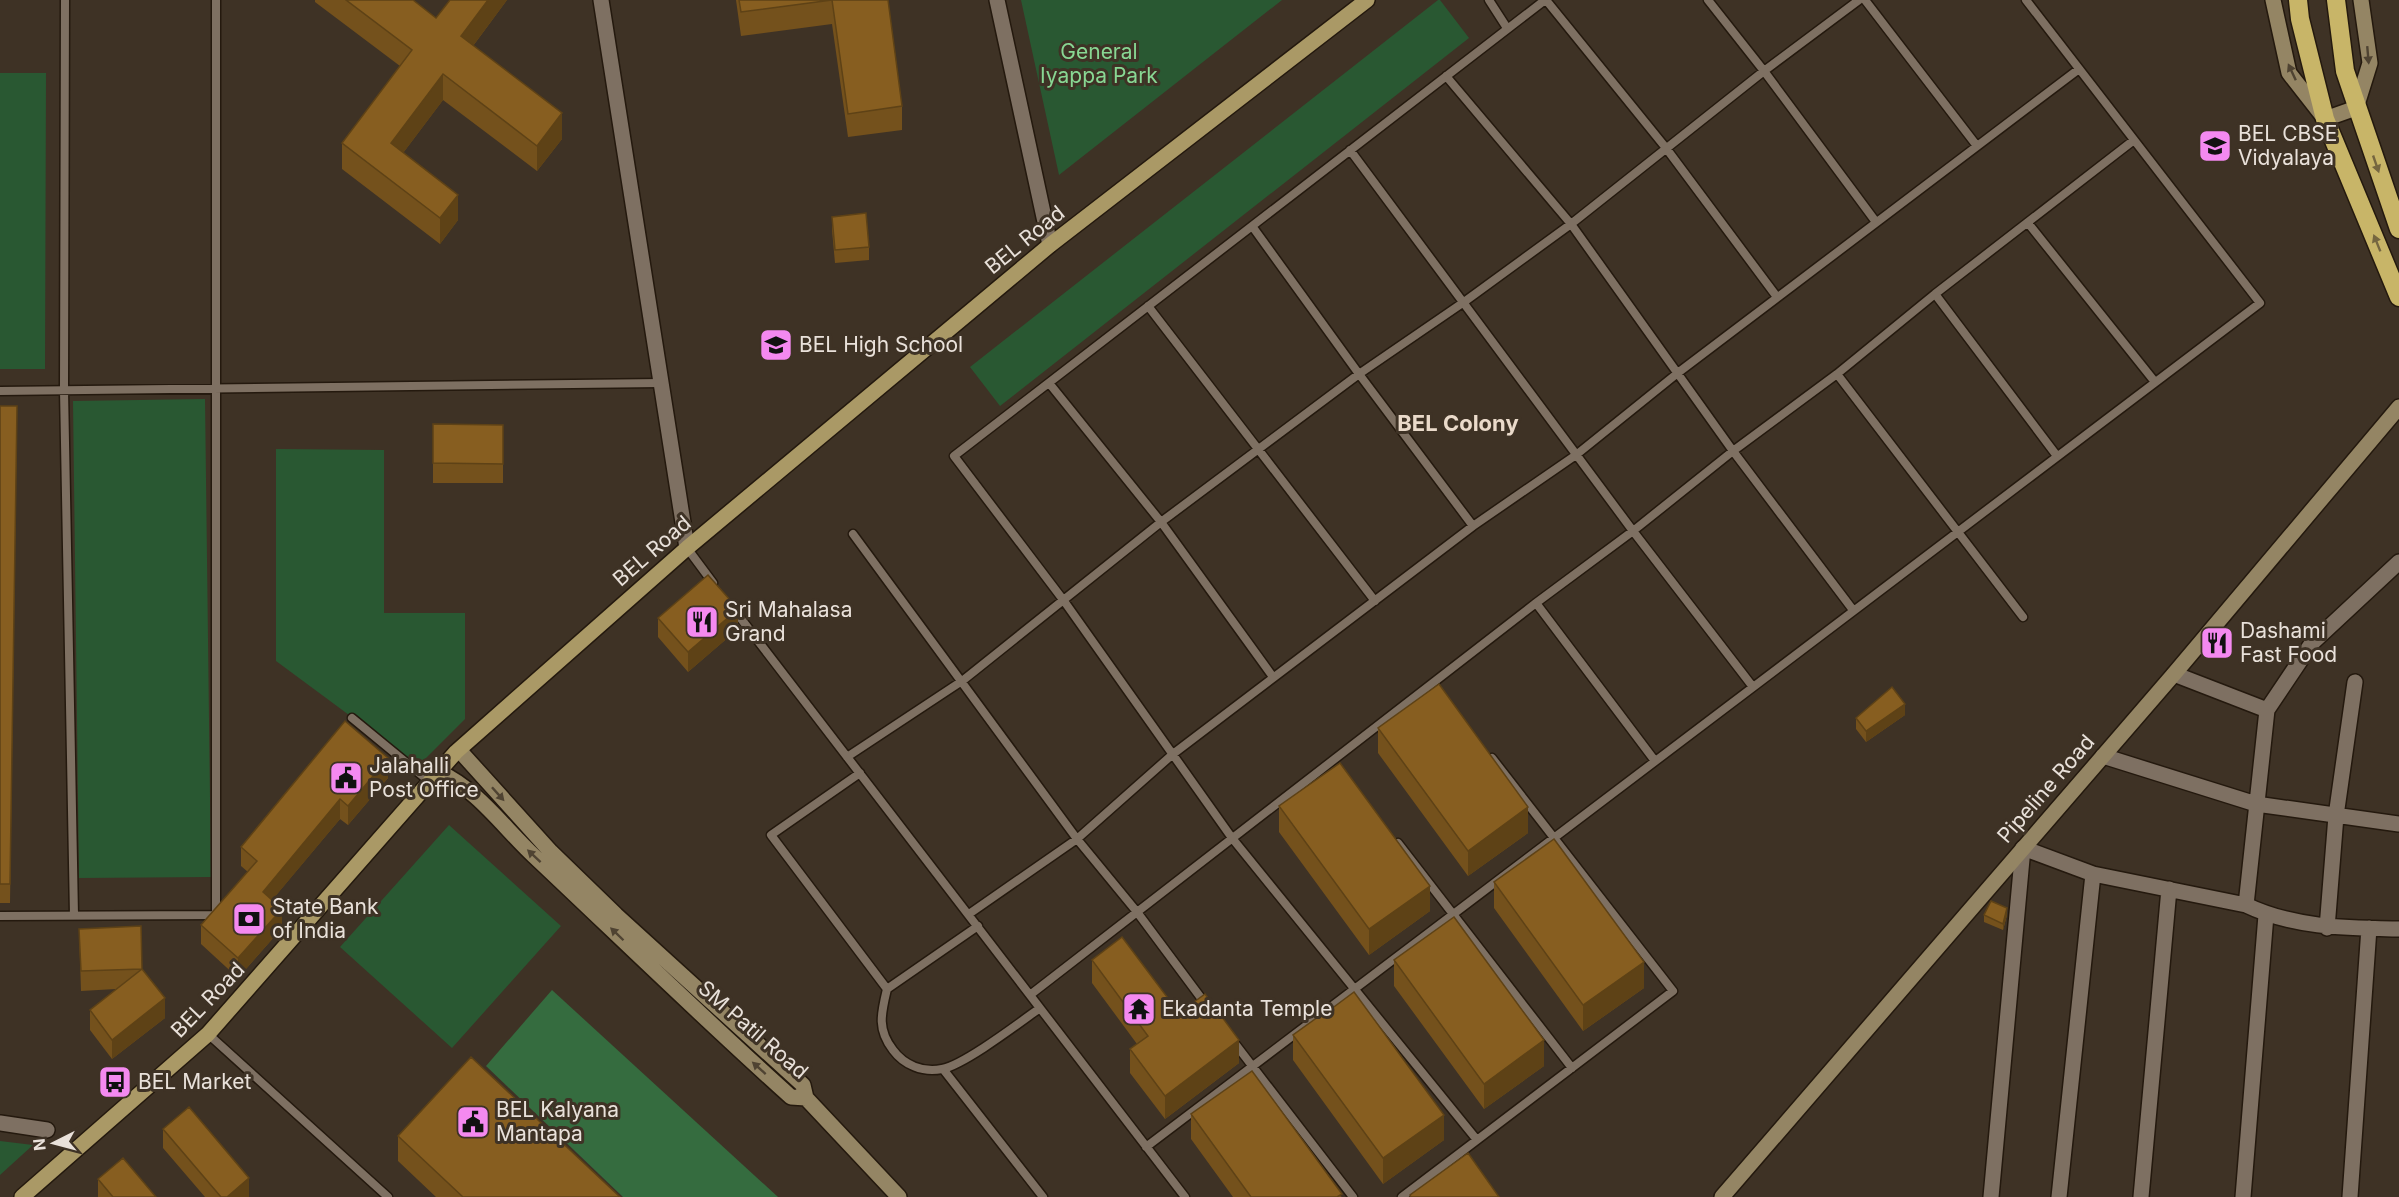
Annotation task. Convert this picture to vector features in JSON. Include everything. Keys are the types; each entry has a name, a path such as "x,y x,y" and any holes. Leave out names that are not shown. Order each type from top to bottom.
{"highway":[{"path":"2298,0 2300,19 2325,119 2399,297"},
{"path":"2336,0 2345,71 2399,229"}],"main road":[{"name":"BEL Road","path":"22,1197 208,1034 459,750 687,548 1050,245 1367,0"}],"street":[{"path":"601,0 687,548"},
{"path":"997,0 1050,245"},
{"path":"2273,0 2289,73 2325,119 2356,108 2370,63 2361,0"},
{"name":"Pipeline Road","path":"1722,1197 2174,674 2399,406"},
{"path":"2246,905 2267,710 2312,643 2399,562"},
{"path":"2174,674 2267,710"},
{"path":"2327,927 2336,816 2355,682"},
{"path":"459,750 551,852 616,915 803,1085 806,1098"},
{"path":"2103,756 2256,804 2399,825"},
{"name":"SM Patil Road","path":"434,777 451,777 480,802 722,1035 791,1097 806,1098 898,1197"},
{"path":"1991,1197 2023,848 2093,874 2246,905 2266,915 2327,927 2399,929"},
{"path":"2059,1197 2093,874"},
{"path":"2140,1197 2169,889"},
{"path":"2243,1197 2266,915"},
{"path":"2350,1197 2369,928"},
{"path":"0,1123 47,1130"},
{"path":"1736,1197 1737,1179"}],"lane":[{"path":"65,0 64,390 74,915"},
{"path":"0,916 216,915 216,0"},
{"path":"1489,0 1507,28"},
{"path":"1477,1140 1232,838 1064,602 954,456 1546,0 1666,148 1777,297"},
{"path":"1708,0 1764,71 1876,222"},
{"path":"847,757 962,681 1064,602 1161,522 1359,374 1464,302 1571,224 1764,71 1859,0"},
{"path":"1865,0 1977,146"},
{"path":"1146,1146 2259,303 2026,0"},
{"path":"969,914 1077,838 1173,754 1273,677 1473,526 1576,455 1678,372 2079,69"},
{"path":"1446,76 1571,224 1733,451 1853,610"},
{"path":"1030,995 1432,683 1633,531 1733,451 1837,374 1935,294 2134,140"},
{"path":"1350,150 1633,531 1753,687"},
{"path":"2028,223 2155,382"},
{"path":"1252,226 1473,526"},
{"path":"1935,294 2057,456"},
{"path":"1148,306 1375,601"},
{"path":"1837,374 2024,617"},
{"path":"0,391 661,383"},
{"path":"1049,383 1161,522 1273,677"},
{"path":"853,534 1077,838 1137,912 1211,1012"},
{"path":"687,548 722,594"},
{"path":"728,602 1185,1197"},
{"path":"1536,603 1655,761"},
{"path":"1432,683 1440,692"},
{"path":"352,718 434,777"},
{"path":"1402,1197 1673,991 1483,747"},
{"path":"1333,760 1340,769"},
{"path":"860,773 771,835 887,989"},
{"path":"1390,832 1572,1068"},
{"path":"978,927 887,989 881,1013 884,1037 899,1058 921,1070 943,1069 1040,1008"},
{"path":"1225,1030 1353,1197"},
{"path":"208,1034 388,1197"},
{"path":"943,1069 1043,1197"}],"green space":[{"name":"General Iyappa Park","path":"1021,0 1282,0 1059,175"},
{"path":"1438,0 1469,38 1000,406 970,367"},
{"path":"0,73 46,73 45,369 0,369"},
{"path":"205,399 211,877 79,878 73,401"},
{"path":"276,449 384,450 384,613 465,613 465,719 418,766 276,661"},
{"path":"449,825 561,926 452,1048 340,947"},
{"path":"552,990 778,1197 623,1197 486,1066"},
{"path":"0,1141 33,1145 0,1175"}],"building":[{"path":"346,0 413,0 436,18 450,0 488,0 461,36 562,113 537,146 443,74 391,143 458,195 440,218 342,143 412,50"},
{"path":"739,0 832,0 741,12"},
{"path":"832,0 888,0 902,106 848,114"},
{"path":"866,213 869,247 835,250 832,217"},
{"path":"0,406 17,406 10,884 0,884"},
{"path":"433,424 503,425 503,464 433,463"},
{"path":"708,575 738,609 688,652 658,618"},
{"path":"1439,684 1528,807 1468,851 1378,728"},
{"path":"1892,687 1905,704 1866,731 1856,718"},
{"path":"345,721 388,758 348,806 340,799 263,892 282,909 238,958 201,925 257,861 241,847"},
{"path":"1340,763 1430,886 1369,929 1279,806"},
{"path":"1554,839 1644,962 1583,1005 1494,882"},
{"path":"1991,901 2007,908 2003,924 1984,915"},
{"path":"1454,917 1544,1040 1484,1084 1394,960"},
{"path":"141,926 142,969 81,971 79,929"},
{"path":"1122,937 1179,1013 1205,994 1239,1040 1165,1096 1130,1049 1148,1036 1092,960"},
{"path":"142,969 165,998 112,1040 90,1010"},
{"path":"1354,992 1444,1115 1383,1158 1293,1035"},
{"name":"BEL Kalyana Mantapa","path":"471,1057 620,1197 463,1197 398,1136"},
{"path":"1252,1071 1342,1194 1337,1197 1251,1197 1191,1114"},
{"path":"189,1107 249,1178 227,1197 221,1197 163,1129"},
{"path":"1468,1153 1499,1197 1411,1197 1410,1195"},
{"path":"123,1158 156,1197 113,1197 98,1179"}],"place":[{"name":"BEL CBSE Vidyalaya","path":"2215,146"},
{"name":"BEL High School","path":"776,345"},
{"name":"Sri Mahalasa Grand","path":"702,622"},
{"name":"Dashami Fast Food","path":"2217,643"},
{"name":"Jalahalli Post Office","path":"346,778"},
{"name":"State Bank of India","path":"249,919"},
{"name":"Ekadanta Temple","path":"1139,1009"},
{"name":"BEL Market","path":"115,1082"},
{"name":"BEL Kalyana Mantapa","path":"473,1122"}],"district":[{"name":"BEL Colony","path":"1458,423"}]}
